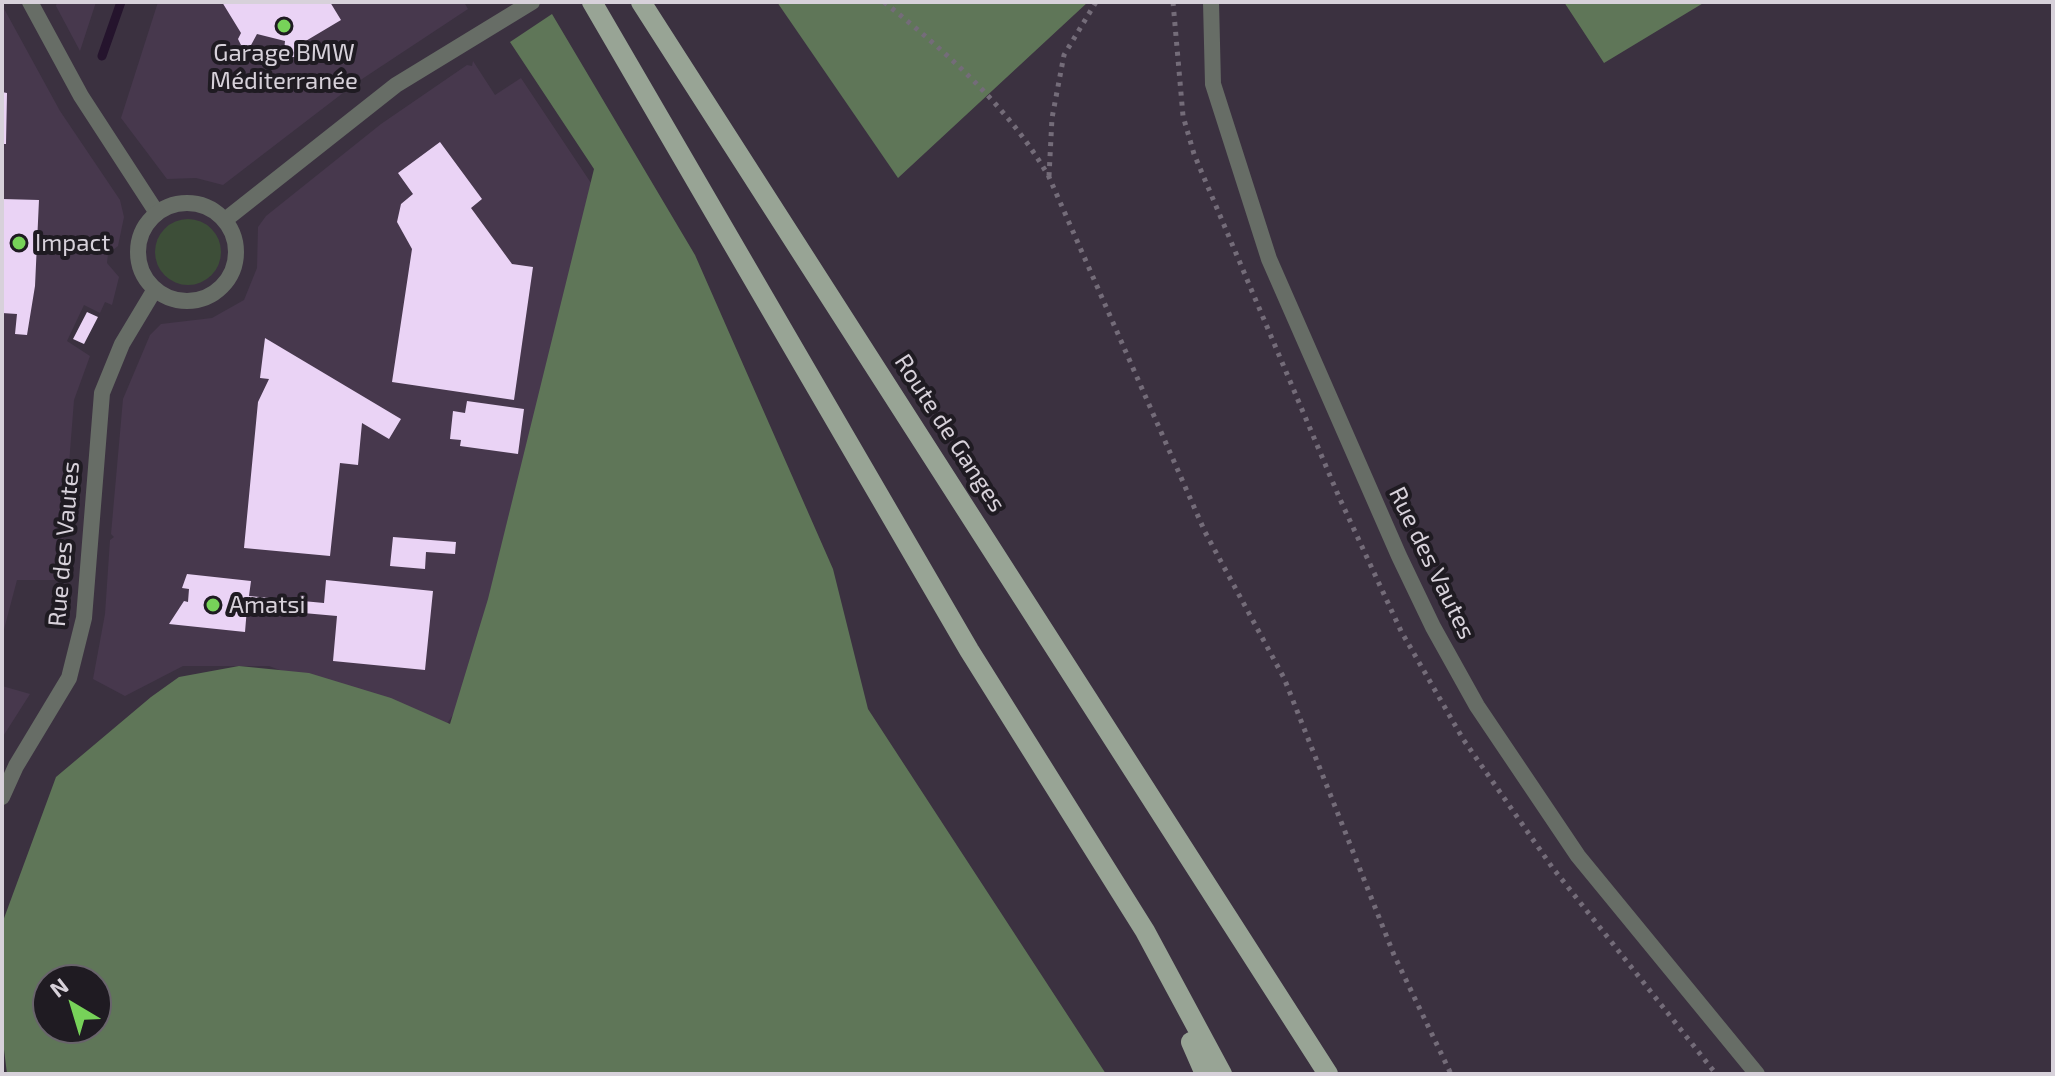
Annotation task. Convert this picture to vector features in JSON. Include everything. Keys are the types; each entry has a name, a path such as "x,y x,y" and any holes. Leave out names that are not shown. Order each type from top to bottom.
{"main road":[{"path":"592,2 969,650 1145,931 1222,1074"},
{"name":"Route de Ganges","path":"641,2 1328,1074"},
{"path":"1145,931 1205,1074"}],"street":[{"path":"30,2 81,96 150,197 157,213"},
{"path":"225,220 396,85 532,2"},
{"name":"Rue des Vautes","path":"1211,2 1213,84 1269,259 1433,627 1477,706 1578,856 1757,1074"},
{"path":"185,203 200,204 225,220 236,242 237,254 235,266 222,287 201,300 188,301 176,300 155,289 141,269 139,245 142,233 157,213 185,203"},
{"name":"Rue des Vautes","path":"2,797 71,671 84,618 102,393 122,344 155,289"}],"path":[{"path":"884,2 948,54 1031,145 1049,177 1205,532 1284,678 1394,955 1451,1074"},
{"path":"1049,177 1052,118 1064,55 1096,2"}],"shaded area":[{"path":"57,2 96,2 80,51 56,6"},
{"path":"158,2 464,2 468,9 356,83 223,185 196,178 167,179 121,118"},
{"path":"2,5 60,111 120,200 124,217 118,246 108,254 107,263 119,277 112,305 105,302 100,313 84,305 67,341 90,356 74,400 60,580 17,580 2,637"},
{"path":"473,61 495,95 521,78 591,183 473,685 442,731 269,666 183,666 125,696 93,679 105,614 110,540 114,537 111,534 123,399 150,335 161,324 212,318 244,300 257,268 258,227 266,216 381,124 467,65 472,66"},
{"path":"2,686 30,694 2,738"}],"green space":[{"path":"777,2 1088,2 898,178"},
{"path":"1564,2 1705,2 1604,63"},
{"path":"552,14 695,255 833,569 868,709 1106,1074 7,1074 2,1033 3,921 56,777 151,697 179,677 239,666 309,673 391,698 450,724 488,599 594,169 510,42"},
{"path":"188,219 201,222 211,229 218,239 221,252 218,265 211,275 201,282 188,285 175,282 165,275 158,265 155,252 158,239 165,229 175,222"}],"building":[{"name":"Garage BMW Méditerranée","path":"222,2 330,2 341,20 299,45 296,57 289,57 284,51 285,41 257,34 250,47 241,45 238,39 241,33"},
{"path":"2,92 7,93 6,144 2,144"},
{"path":"440,142 482,199 471,208 512,264 533,267 514,400 392,382 412,249 397,222 401,204 413,194 398,173"},
{"name":"Impact","path":"2,199 39,200 35,286 27,335 15,334 17,314 2,313"},
{"path":"87,312 98,317 84,344 73,339"},
{"path":"265,338 401,419 389,439 362,423 358,465 340,463 330,556 244,548 258,402 269,379 260,378"},
{"path":"467,401 524,409 518,454 460,446 461,440 450,439 453,411 465,413"},
{"path":"393,537 456,542 455,554 426,552 425,569 390,566"},
{"path":"187,574 251,581 249,596 324,603 326,580 433,591 425,670 333,661 337,616 247,608 245,632 169,624 184,601 188,602 189,589 182,588"}],"waterway":[{"path":"102,56 121,2"}],"place":[{"name":"Garage BMW Méditerranée","path":"284,26"},
{"name":"Impact","path":"19,243"},
{"name":"Amatsi","path":"213,605"}]}
